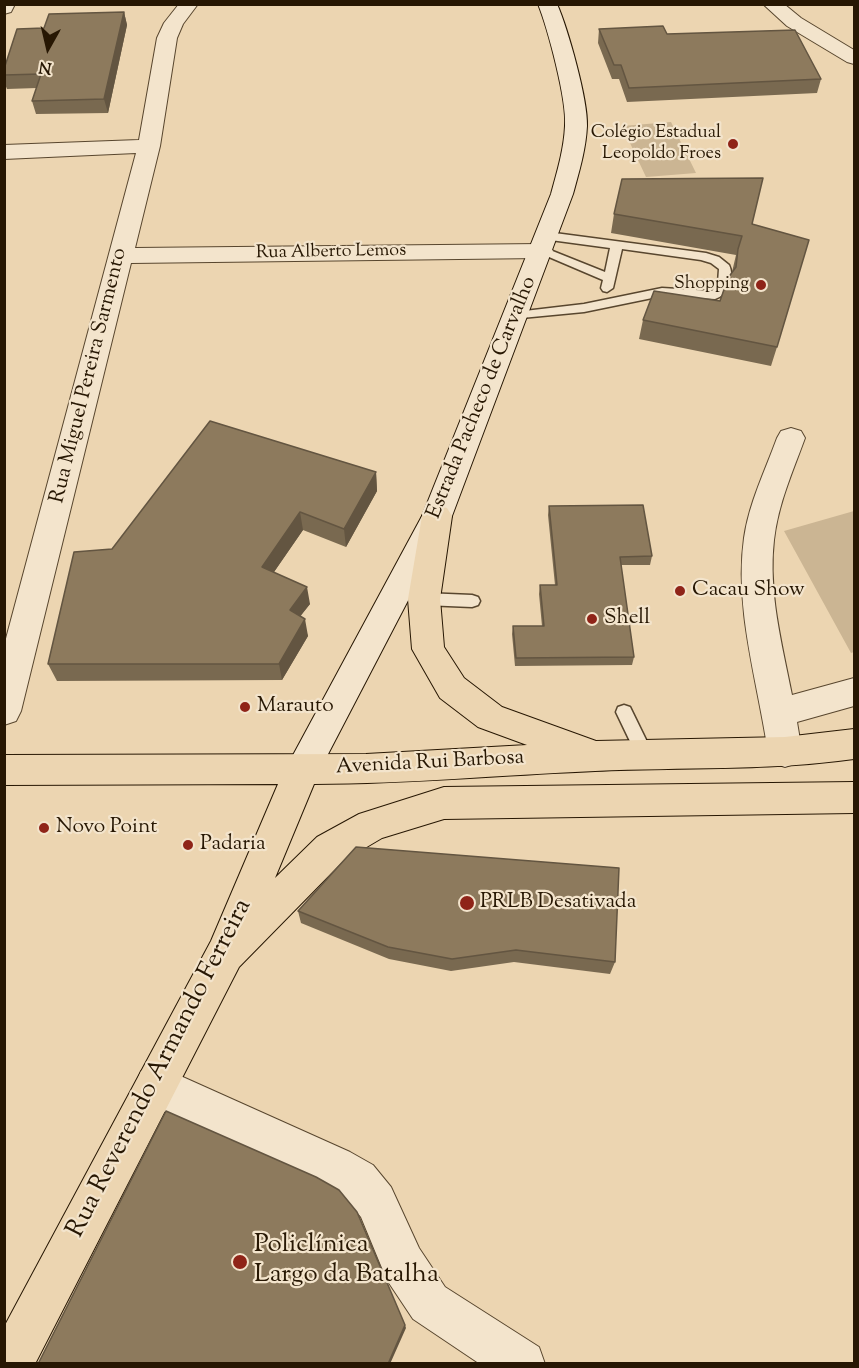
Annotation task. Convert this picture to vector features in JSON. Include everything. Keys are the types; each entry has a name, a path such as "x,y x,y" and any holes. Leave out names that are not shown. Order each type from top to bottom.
{"main road":[{"path":"437,516 424,599 428,649 452,688 490,717 597,756"},
{"name":"Avenida Rui Barbosa","path":"4,770 302,770 597,756 785,752 855,744"},
{"name":"Rua Reverendo Armando Ferreira","path":"10,1364 225,954 302,770"},
{"name":"Avenida Rui Barbosa","path":"225,954 330,849 372,825 444,803 855,798"}],"street":[{"name":"Rua Miguel Pereira Sarmento","path":"4,711 149,146 167,38 174,23 189,4"},
{"name":"Estrada Pacheco de Carvalho","path":"302,770 437,516 562,194 577,127 554,20 547,4"},
{"path":"772,4 788,18 855,58"},
{"path":"4,152 149,146"},
{"name":"Rua Alberto Lemos","path":"121,256 544,244"},
{"path":"785,752 759,591 759,541 766,507 791,438"},
{"path":"778,713 855,692"},
{"path":"156,1086 358,1180 376,1202 403,1264 429,1303 522,1364"}],"lane":[{"path":"516,316 603,304 662,292 715,295 720,291 726,276 725,268 715,260 702,256 617,245 544,244"},
{"path":"544,244 609,278"},
{"path":"603,304 617,245"},
{"path":"424,599 472,602"},
{"path":"624,712 645,755"}],"shaded area":[{"path":"671,122 696,173 646,177 622,126"},
{"path":"854,511 854,652 851,653 784,531"}],"building":[{"path":"124,12 104,99 32,101 41,74 4,75 17,29 44,28 49,14"},
{"path":"663,26 667,34 795,30 821,79 629,88 621,65 614,65 599,29"},
{"name":"Shopping","path":"763,178 752,224 809,240 777,347 643,320 654,291 720,301 728,278 736,267 742,236 614,214 622,179"},
{"path":"210,421 376,472 344,529 300,512 262,567 307,587 290,610 305,619 279,664 48,664 74,552 112,549"},
{"path":"643,505 652,556 620,557 634,657 516,658 513,626 544,626 540,585 557,585 549,506"},
{"name":"PRLB Desativada","path":"356,847 619,868 615,962 516,950 452,959 388,947 298,911"},
{"name":"Policlínica Largo da Batalha","path":"166,1111 316,1177 339,1190 357,1212 405,1325 388,1364 38,1364"}],"place":[{"name":"Colégio Estadual Leopoldo Froes","path":"733,144"},
{"name":"Shopping","path":"761,285"},
{"name":"Cacau Show","path":"680,591"},
{"name":"Shell","path":"592,619"},
{"name":"Marauto","path":"245,707"},
{"name":"Novo Point","path":"44,828"},
{"name":"Padaria","path":"188,845"},
{"name":"PRLB Desativada","path":"467,903"},
{"name":"Policlínica Largo da Batalha","path":"240,1262"}]}
